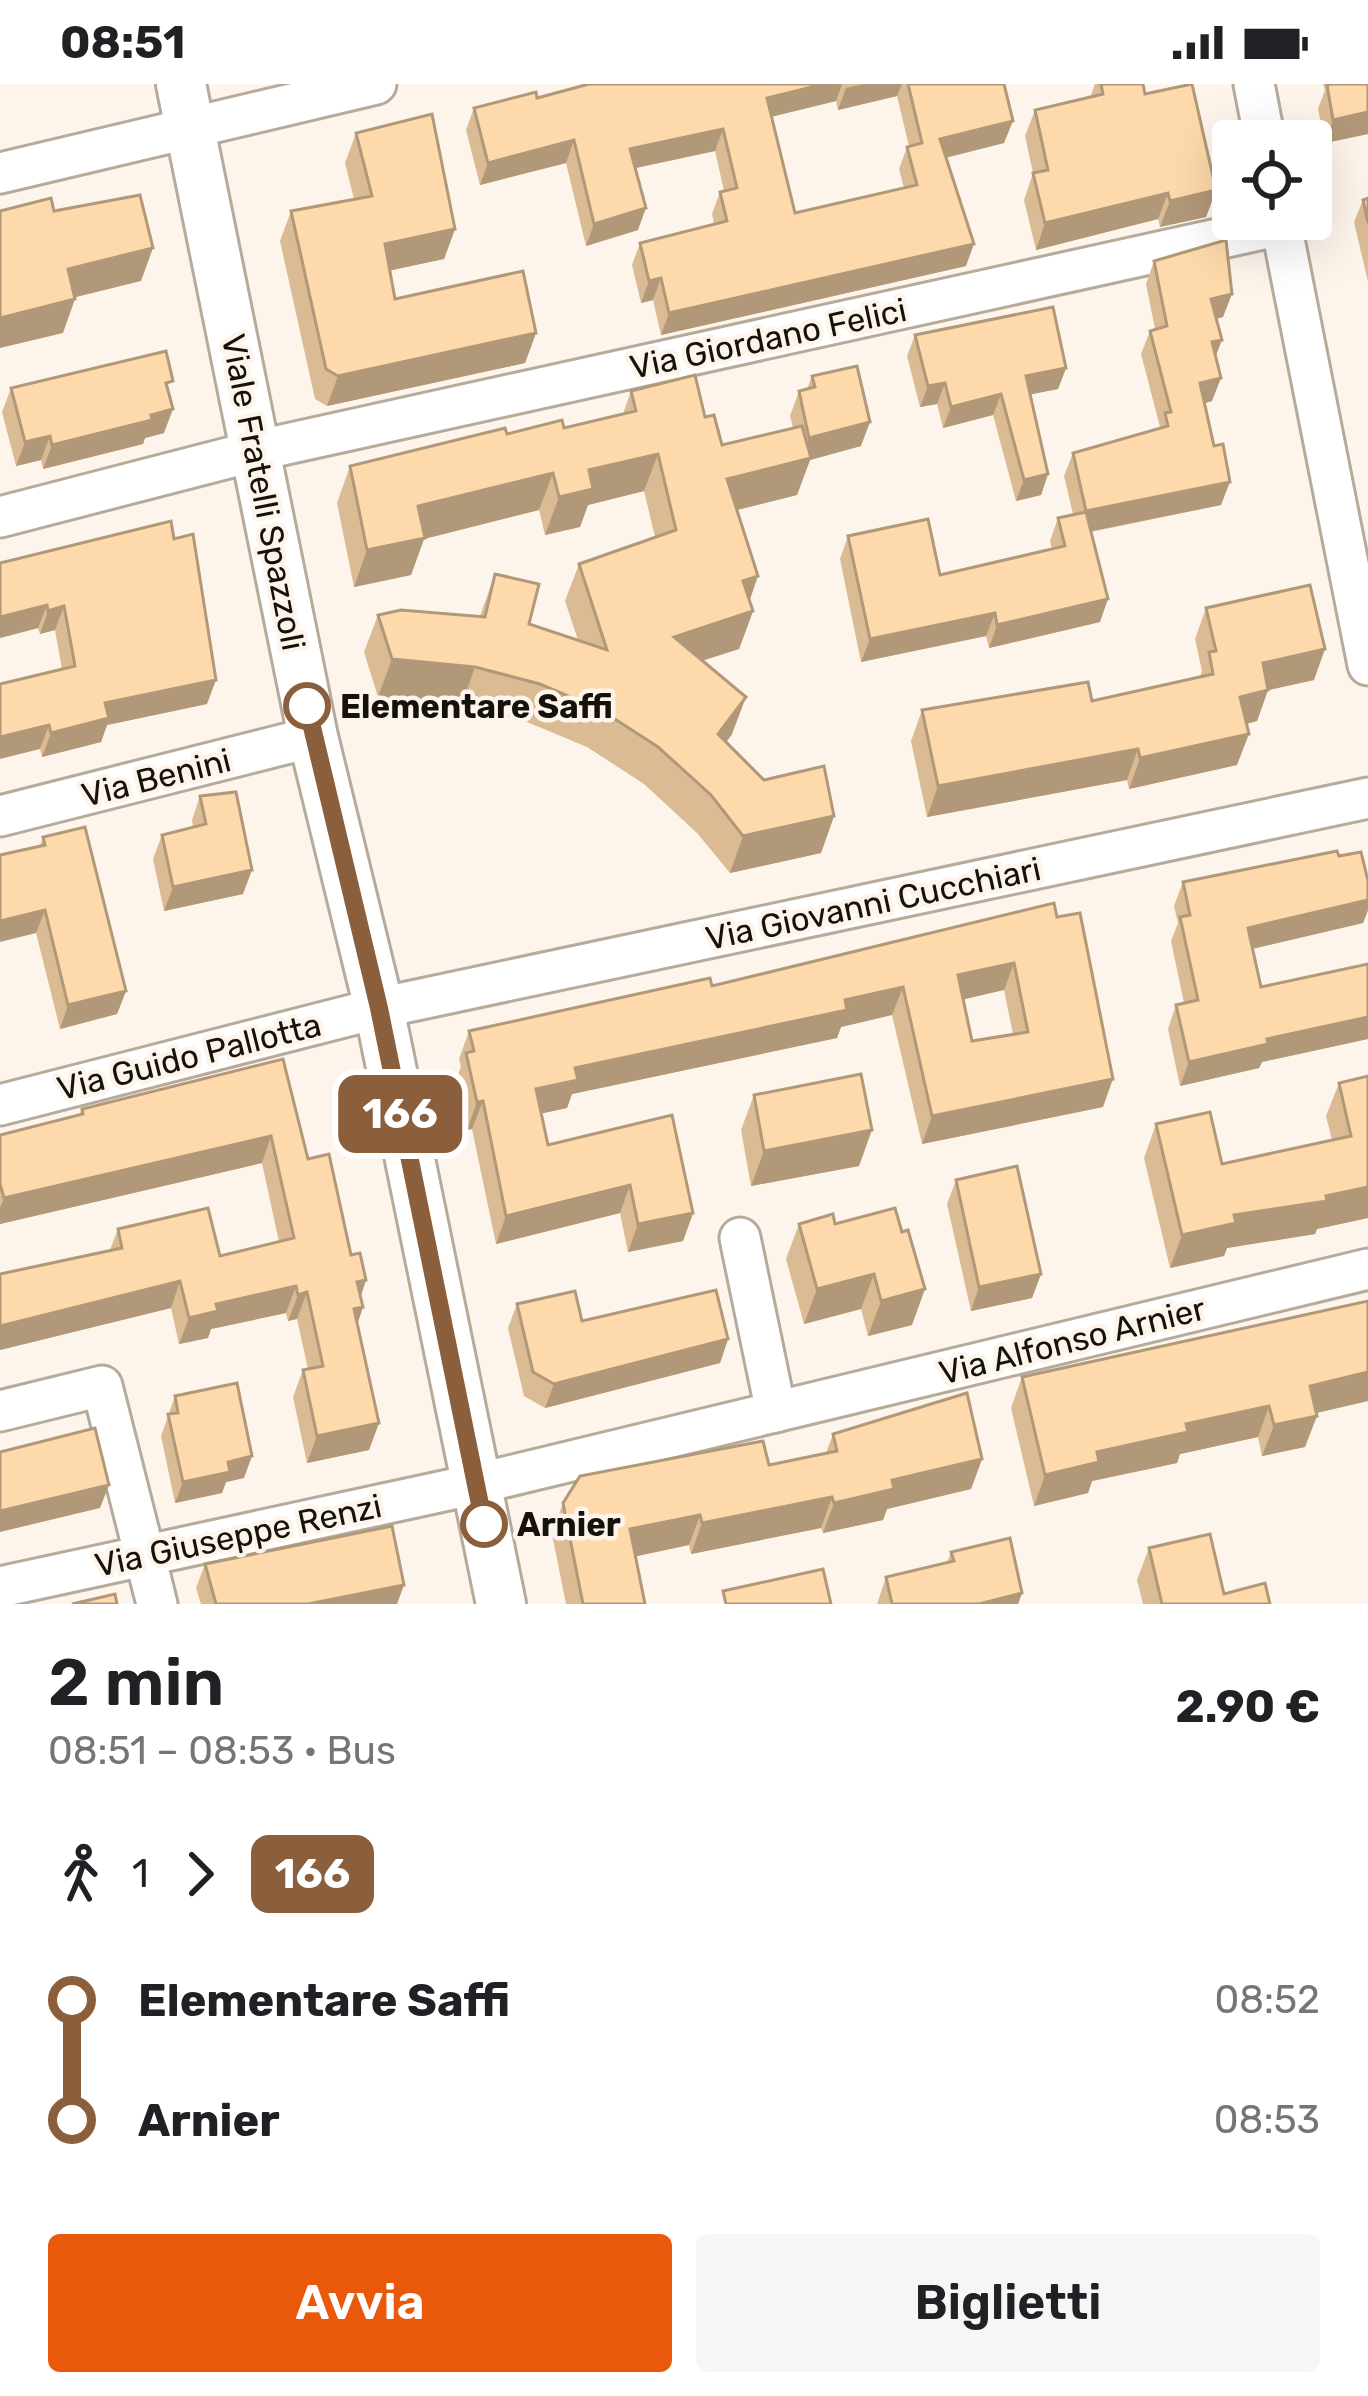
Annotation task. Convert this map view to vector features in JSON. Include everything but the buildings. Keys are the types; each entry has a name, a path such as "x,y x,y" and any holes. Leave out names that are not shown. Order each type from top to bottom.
{"street":[{"path":"0,173 186,106 376,84"},
{"path":"1254,84 1261,120"},
{"name":"Viale Fratelli Spazzoli","path":"186,106 313,737 379,1008 501,1604"},
{"name":"Via Giordano Felici","path":"0,517 255,451 1212,237"},
{"path":"1285,240 1368,665"},
{"name":"Via Benini","path":"0,816 313,737"},
{"name":"Via Giovanni Cucchiari","path":"379,1008 1368,798"},
{"name":"Via Guido Pallotta","path":"0,1105 379,1008"},
{"path":"740,1238 776,1412"},
{"name":"Via Alfonso Arnier","path":"476,1484 1368,1269"},
{"path":"0,1411 102,1386 157,1604"},
{"name":"Via Giuseppe Renzi","path":"0,1587 476,1484"}],"bus line":[{"name":"166","path":"307,706 379,1008 484,1524"}],"place":[{"name":"Elementare Saffi","path":"307,706"},
{"name":"Arnier","path":"484,1524"}]}
